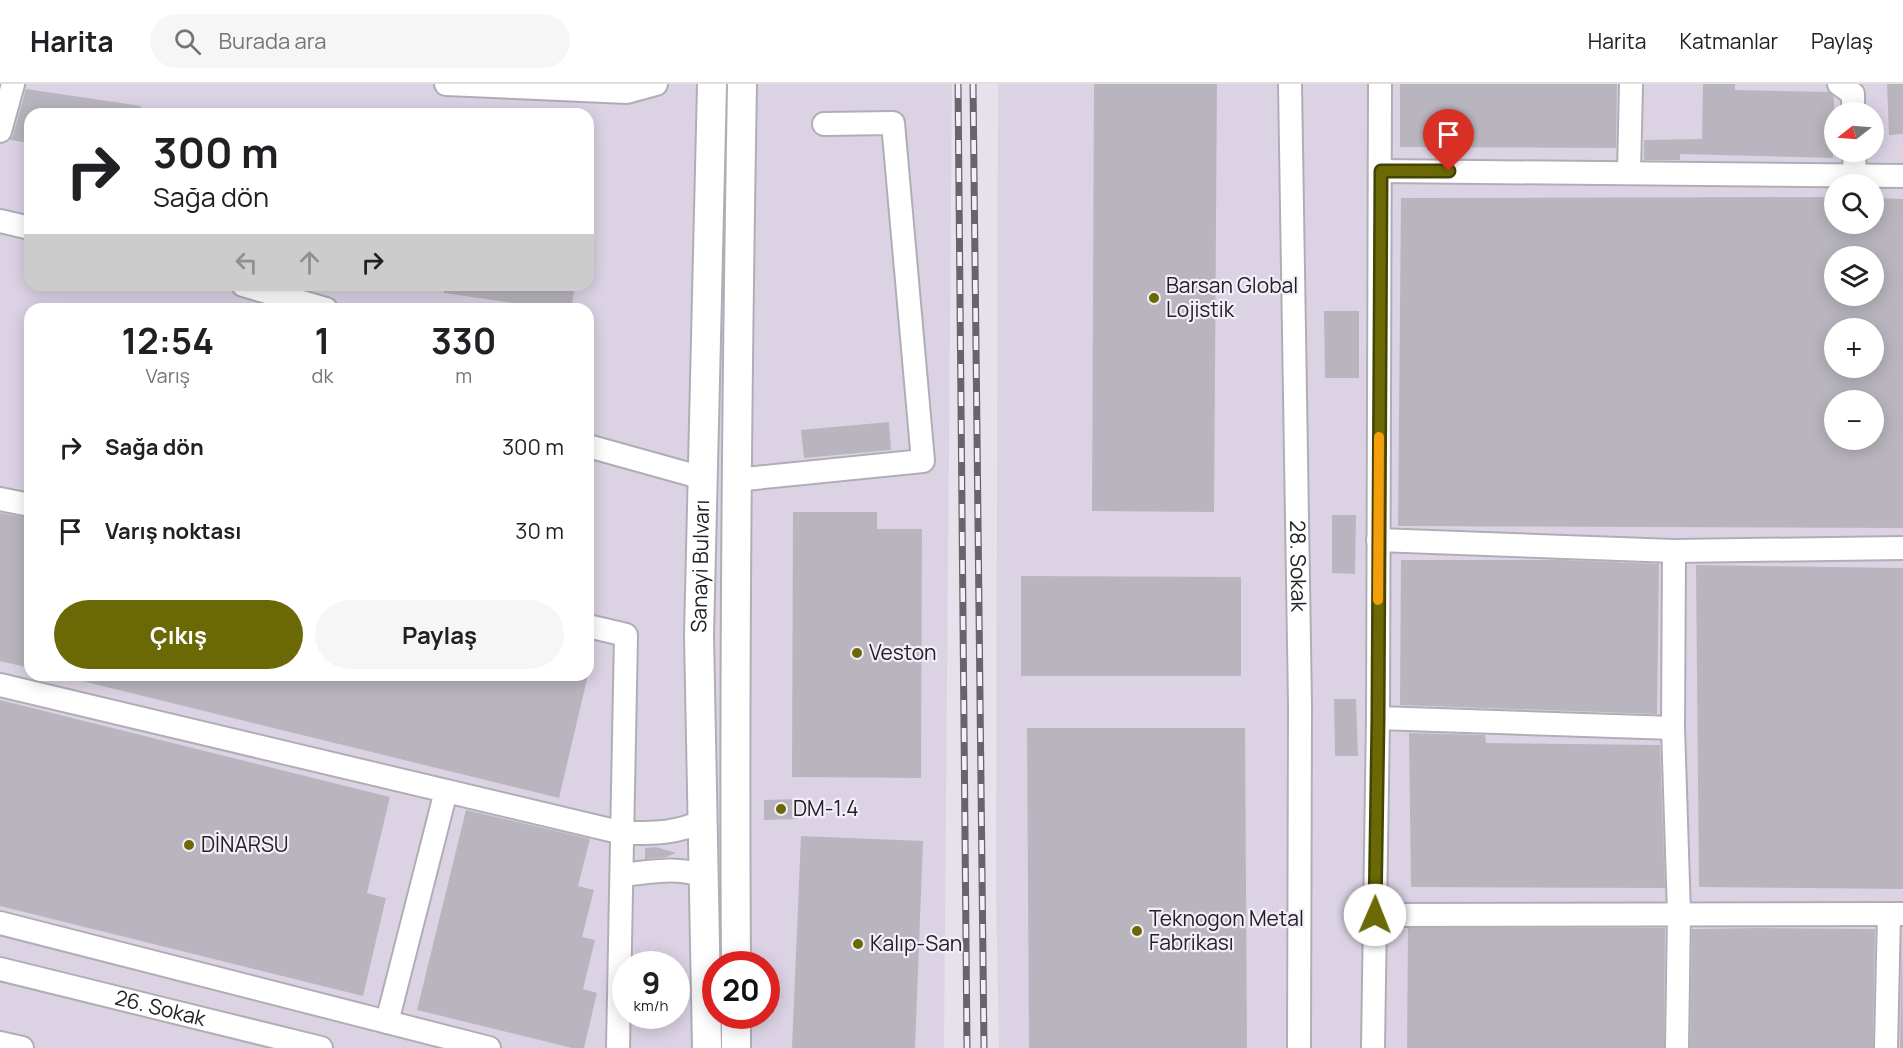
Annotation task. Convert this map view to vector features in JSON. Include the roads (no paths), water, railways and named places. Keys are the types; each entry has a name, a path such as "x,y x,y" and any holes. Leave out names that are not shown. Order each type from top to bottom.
{"main road":[{"name":"Sanayi Bulvarı","path":"707,1048 699,635 712,84"},
{"name":"Sanayi Bulvarı","path":"736,951 735,480 742,84"},
{"path":"736,1029 736,1048"}],"street":[{"path":"0,131 13,84"},
{"path":"446,84 628,88 656,84"},
{"name":"28. Sokak","path":"1290,84 1300,705 1299,1048"},
{"path":"1373,1048 1378,718 1380,84"},
{"path":"1629,173 1631,84"},
{"path":"1839,84 1853,94 1853,102"},
{"path":"735,480 923,461 893,123 824,124"},
{"path":"1381,171 1824,176"},
{"path":"1884,176 1903,176"},
{"path":"0,221 24,227"},
{"path":"264,291 305,303"},
{"path":"594,448 703,478"},
{"path":"0,499 24,504"},
{"path":"1378,540 1674,551 1903,548"},
{"path":"1674,551 1673,728 1679,914 1677,1048"},
{"path":"594,627 627,635 622,878 614,896 604,966 619,994 618,1048"},
{"path":"0,685 623,833 664,833 686,829 703,821"},
{"path":"1378,718 1673,728"},
{"path":"387,1022 446,791"},
{"path":"622,878 676,870 688,870 704,876"},
{"path":"1375,915 1896,914 1886,1048"},
{"path":"0,923 489,1048"},
{"name":"26. Sokak","path":"0,969 321,1048"},
{"path":"0,1043 22,1048"}],"railway":[{"path":"958,84 967,1048"},
{"path":"973,84 984,1048"}],"place":[{"name":"Barsan Global Lojistik","path":"1154,298"},
{"name":"Veston","path":"857,653"},
{"name":"DM-1.4","path":"781,809"},
{"name":"DİNARSU","path":"189,845"},
{"name":"Teknogon Metal Fabrikası","path":"1137,931"},
{"name":"Kalıp-San","path":"858,944"}]}
